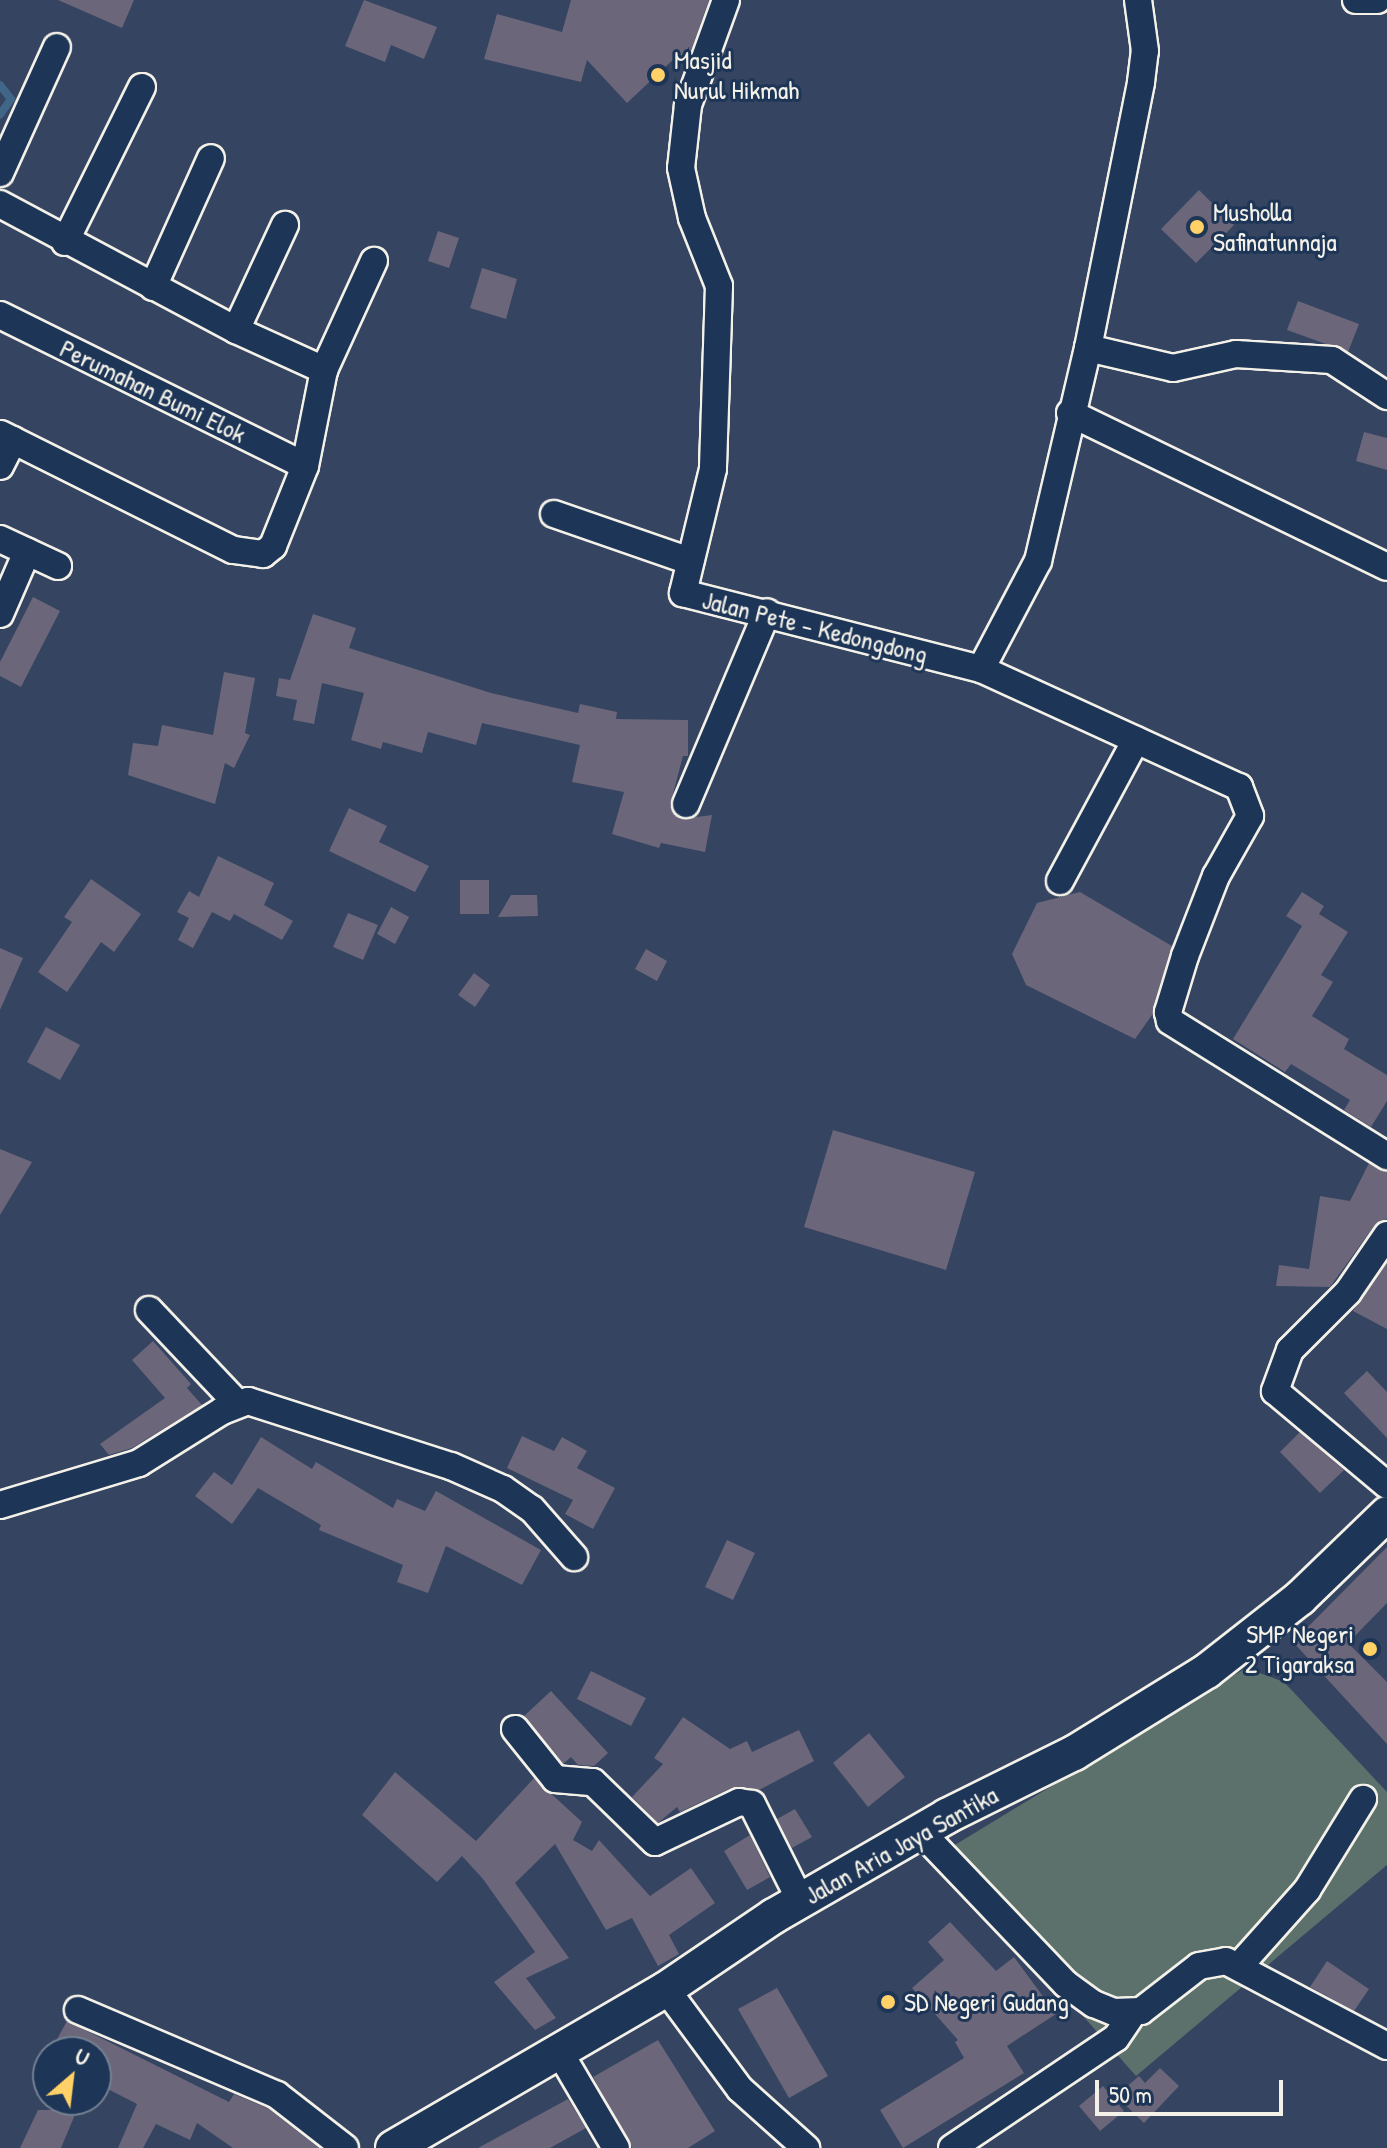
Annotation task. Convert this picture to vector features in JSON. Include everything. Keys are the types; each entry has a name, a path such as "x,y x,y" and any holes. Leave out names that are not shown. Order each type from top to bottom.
{"street":[{"name":"Jalan Pete - Kedongdong","path":"726,0 688,105 681,168 692,218 719,286 713,469 683,593 981,669 1239,787 1251,808 1216,876 1185,956 1168,1012 1170,1021 1385,1150"},
{"path":"981,669 1038,561 1070,413 1088,348 1141,82 1145,51 1138,0"},
{"path":"1356,0 1377,0"},
{"path":"0,173 57,47"},
{"path":"65,242 142,87"},
{"path":"153,287 211,158"},
{"path":"0,204 65,242 236,330 324,370"},
{"path":"236,330 285,225"},
{"path":"0,466 6,437 252,556 273,546 305,466 324,370 374,261"},
{"name":"Perumahan Bumi Elok","path":"0,315 305,466"},
{"path":"1088,348 1173,368 1236,354 1332,360 1387,396"},
{"path":"1070,413 1172,458 1387,567"},
{"path":"554,514 690,561"},
{"path":"0,539 58,566"},
{"path":"0,614 27,552"},
{"path":"686,804 767,612"},
{"path":"1060,881 1136,740"},
{"path":"1387,1235 1348,1292 1290,1350 1275,1391 1387,1485"},
{"path":"149,1310 237,1403"},
{"path":"0,1505 139,1463 237,1403 257,1403 451,1466 503,1489 551,1527 574,1557"},
{"name":"Jalan Aria Jaya Santika","path":"393,2148 560,2053 666,1989 715,1953 801,1902 921,1832 1074,1753 1207,1671 1300,1598 1387,1514"},
{"path":"515,1729 555,1779 593,1782 655,1842 739,1802 752,1804 801,1902"},
{"path":"1240,1965 1307,1890 1363,1799"},
{"path":"921,1832 1066,1984 1094,2004 1132,2014"},
{"path":"952,2148 1116,2038 1132,2014 1154,2004 1199,1966 1226,1961 1240,1965 1318,2014 1387,2046"},
{"path":"666,1989 740,2089 806,2148"},
{"path":"78,2010 277,2095 345,2148"},
{"path":"560,2053 616,2148"}],"green space":[{"path":"1246,1668 1284,1682 1387,1792 1387,1865 1136,2076 940,1854"}],"building":[{"path":"58,0 134,0 122,28"},
{"path":"364,0 437,27 424,59 391,45 385,62 345,46"},
{"path":"571,0 709,0 688,59 678,55 627,103 587,60 581,82 484,59 497,14 562,32"},
{"name":"Musholla Safinatunnaja","path":"1199,190 1234,225 1196,263 1161,229"},
{"path":"438,231 459,238 449,268 428,261"},
{"path":"482,268 517,279 506,319 470,308"},
{"path":"1298,301 1359,324 1348,352 1287,330"},
{"path":"1364,432 1387,438 1387,470 1356,461"},
{"path":"33,597 60,611 21,687 0,676 0,662"},
{"path":"313,614 356,628 349,648 491,693 578,713 580,704 617,712 616,719 688,720 688,756 683,756 670,805 681,819 712,815 705,852 661,843 659,848 612,834 624,792 572,782 580,745 482,723 476,745 428,732 422,753 383,742 381,749 351,740 364,693 322,683 314,724 293,720 297,700 276,696 279,678 290,680"},
{"path":"224,672 255,678 245,733 250,735 234,768 225,763 215,804 128,775 133,743 158,746 162,725 213,735"},
{"path":"349,808 387,826 379,842 429,866 415,892 329,851"},
{"path":"218,856 274,883 264,905 293,921 282,940 234,914 230,921 212,912 193,948 178,940 189,918 177,912 189,891 199,897"},
{"path":"91,879 141,914 114,952 101,942 67,992 38,972 72,922 64,917"},
{"path":"460,880 489,880 489,914 460,914"},
{"path":"1080,892 1172,946 1152,1015 1135,1039 1026,985 1012,954 1037,903"},
{"path":"1302,892 1324,906 1319,914 1348,932 1321,975 1333,982 1312,1016 1349,1039 1344,1049 1387,1075 1387,1101 1371,1127 1344,1110 1350,1100 1291,1064 1285,1072 1233,1039 1302,926 1286,916"},
{"path":"511,895 537,895 538,916 498,917"},
{"path":"391,907 409,917 395,944 377,934"},
{"path":"348,913 378,925 363,960 333,947"},
{"path":"0,948 23,958 0,1010"},
{"path":"646,949 667,961 657,981 635,969"},
{"path":"474,973 490,985 475,1007 458,995"},
{"path":"46,1027 80,1045 60,1080 27,1062"},
{"path":"833,1130 975,1172 946,1270 804,1227"},
{"path":"0,1149 32,1162 0,1215"},
{"path":"1369,1163 1387,1172 1387,1219 1374,1226 1330,1287 1276,1286 1279,1265 1309,1269 1320,1196 1350,1201"},
{"path":"1387,1263 1387,1329 1353,1311"},
{"path":"153,1341 191,1384 187,1388 202,1405 132,1448 109,1455 100,1444 165,1398 132,1360"},
{"path":"1367,1371 1387,1392 1387,1438 1344,1393"},
{"path":"1300,1432 1344,1470 1320,1493 1280,1452"},
{"path":"522,1436 554,1451 562,1437 587,1451 577,1468 615,1488 593,1529 565,1514 573,1500 507,1468"},
{"path":"261,1437 312,1469 316,1462 393,1508 397,1499 425,1511 436,1491 541,1550 522,1585 446,1546 428,1593 397,1582 403,1565 319,1530 321,1525 258,1488 232,1524 195,1496 214,1472 232,1485"},
{"path":"727,1540 755,1553 733,1600 705,1587"},
{"path":"1387,1547 1387,1603 1348,1643 1387,1682 1387,1744 1293,1642"},
{"path":"591,1671 646,1698 631,1726 577,1699"},
{"path":"551,1691 608,1753 594,1766 578,1765 571,1757 563,1764 524,1716"},
{"path":"683,1717 730,1749 747,1741 752,1752 799,1730 814,1761 759,1790 733,1787 680,1812 677,1807 658,1823 632,1797 663,1764 654,1758"},
{"path":"869,1733 905,1777 868,1807 833,1763"},
{"path":"395,1772 476,1841 534,1778 582,1822 573,1840 592,1851 599,1840 650,1896 691,1868 715,1903 669,1935 679,1954 658,1966 632,1918 606,1930 555,1844 515,1883 569,1958 526,1978 556,2018 535,2030 494,1982 535,1952 483,1879 462,1856 437,1882 362,1815"},
{"path":"795,1809 812,1837 792,1848 777,1819"},
{"path":"750,1835 770,1877 747,1890 724,1851"},
{"path":"950,1922 996,1971 1014,1957 1056,2014 1007,2046 1024,2073 903,2148 880,2110 964,2058 955,2042 958,2040 912,1988 944,1960 928,1942"},
{"path":"1327,1961 1369,1989 1354,2011 1310,1987"},
{"path":"777,1988 828,2076 789,2098 738,2009"},
{"path":"67,2021 97,2036 59,2036"},
{"path":"658,2040 715,2131 688,2148 632,2148 593,2077"},
{"path":"112,2044 229,2102 234,2094 269,2109 319,2148 233,2148 197,2123 190,2140 156,2124 143,2148 118,2148 137,2104 112,2091"},
{"path":"1160,2068 1179,2086 1144,2123 1116,2096 1139,2076 1145,2083"},
{"path":"1103,2086 1124,2111 1100,2131 1079,2106"},
{"path":"568,2099 586,2128 550,2148 478,2148"},
{"path":"35,2116 74,2116 61,2148 20,2148"}],"waterway":[{"path":"0,85 11,99 0,115"}],"place":[{"name":"Masjid Nurul Hikmah","path":"658,75"},
{"name":"Musholla Safinatunnaja","path":"1197,227"},
{"name":"SMP Negeri 2 Tigaraksa","path":"1370,1649"},
{"name":"SD Negeri Gudang","path":"888,2002"}]}
